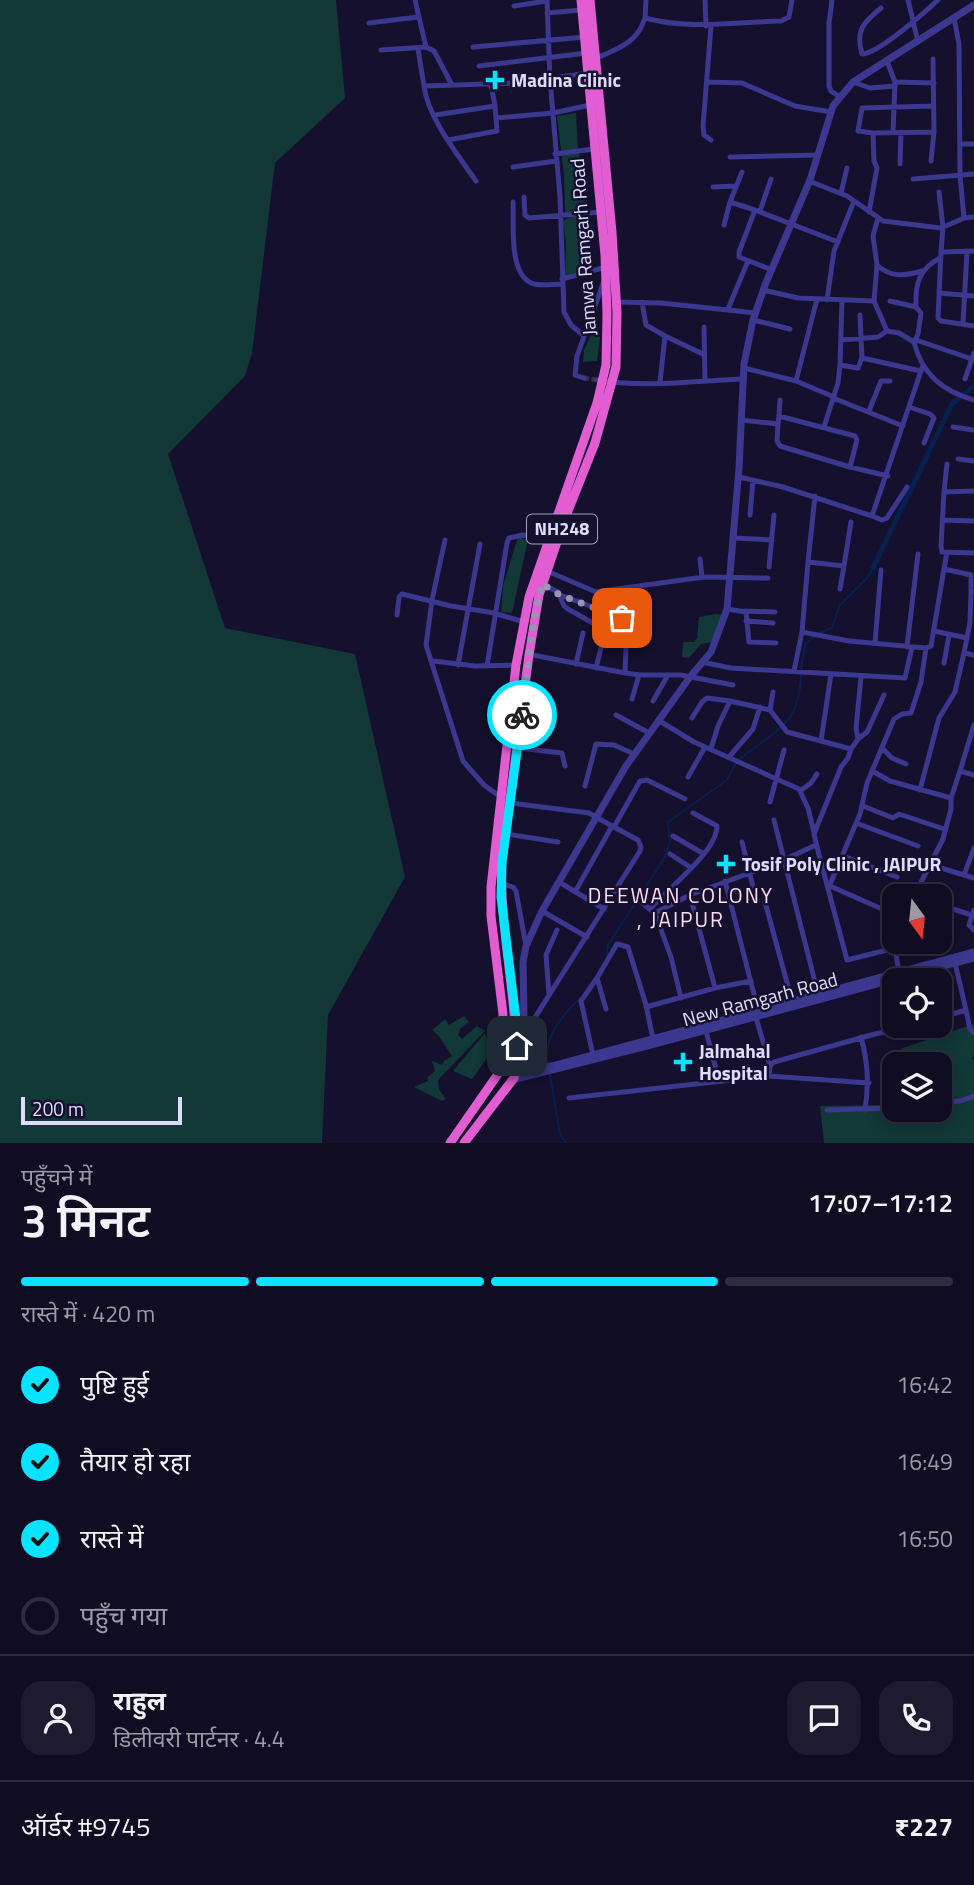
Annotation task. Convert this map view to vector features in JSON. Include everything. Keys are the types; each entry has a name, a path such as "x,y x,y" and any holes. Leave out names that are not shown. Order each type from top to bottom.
{"highway":[{"name":"Jamwa Ramgarh Road","path":"517,1063 517,1034 501,906 501,883 529,654 542,584 595,443 614,383 617,345 597,58 590,0"},
{"name":"Jamwa Ramgarh Road","path":"499,1069 503,1014 490,903 493,856 516,665 531,589 600,381 607,348 602,212 581,5"},
{"path":"450,1143 499,1069 512,1057 517,1063"},
{"name":"NH248","path":"464,1143 512,1081 517,1063"},
{"path":"499,1069 502,1083 512,1081"}],"street":[{"path":"415,0 426,47"},
{"path":"597,58 630,43 637,36 645,18 646,0"},
{"path":"705,0 708,82 703,126 704,135 711,140"},
{"path":"645,18 667,24 708,26 781,21 789,17 792,0"},
{"path":"832,0 829,23 829,86 831,91 840,97"},
{"path":"908,0 918,42"},
{"path":"881,8 861,27 862,54 880,46 938,0"},
{"path":"514,6 547,1 561,216 564,312 571,325 584,335"},
{"path":"547,13 581,5"},
{"path":"517,1034 524,1019 523,962 526,946 542,911 634,754 711,652 727,609 739,477 744,368 754,316 809,181 833,106 853,82 974,5"},
{"path":"369,23 418,17"},
{"path":"954,18 959,44 960,175 964,218"},
{"path":"473,47 585,37"},
{"path":"381,50 426,47 434,51 452,85"},
{"path":"418,49 424,86 435,115 448,140 476,181"},
{"path":"479,66 586,53"},
{"path":"931,161 934,132 933,59"},
{"path":"887,61 895,84 893,132"},
{"path":"424,86 491,85 588,73"},
{"path":"708,82 742,83 795,106 831,112"},
{"path":"853,82 878,89 895,84 934,83"},
{"path":"448,140 498,129 491,85"},
{"path":"497,118 553,113 590,105"},
{"path":"435,115 495,106"},
{"path":"933,106 865,107 861,110 858,131 934,132"},
{"path":"900,164 901,132"},
{"path":"869,212 877,168 874,161 873,133"},
{"path":"960,144 974,144"},
{"path":"513,167 594,149"},
{"path":"730,157 818,155"},
{"path":"841,193 847,168"},
{"path":"724,225 742,172"},
{"path":"913,179 974,174"},
{"path":"771,179 739,252 741,258 772,270"},
{"path":"809,181 841,193 883,221 943,227 964,218 974,217"},
{"path":"713,187 736,186"},
{"path":"939,192 943,227 938,315 940,320 974,326"},
{"path":"524,197 526,215 529,218 602,212"},
{"path":"827,300 834,251 854,201"},
{"path":"513,202 516,260 519,272 530,282 536,285 562,282 606,271"},
{"path":"730,202 838,242"},
{"path":"878,218 873,236 877,265 874,301 887,331"},
{"path":"916,307 917,285 928,264 941,255 971,251 963,324"},
{"path":"728,309 748,261"},
{"path":"877,265 895,275 904,276 922,271"},
{"path":"584,378 575,375 577,356 606,271"},
{"path":"763,290 798,298 874,301"},
{"path":"939,293 974,296"},
{"path":"796,381 817,299"},
{"path":"824,427 834,398 840,365 842,300"},
{"path":"616,302 728,309 790,329"},
{"path":"642,302 646,325 703,354"},
{"path":"890,302 916,307 921,313 915,341 922,368 939,383 974,400"},
{"path":"840,365 858,368 862,358 860,315"},
{"path":"704,327 705,381"},
{"path":"841,340 878,337 887,331 973,356 965,379"},
{"path":"660,382 665,336"},
{"path":"862,358 922,368"},
{"path":"744,368 796,381 903,426"},
{"path":"873,516 922,368"},
{"path":"600,381 614,383 743,379"},
{"path":"869,411 881,381 890,381"},
{"path":"780,400 777,441 780,446 888,476"},
{"path":"909,407 934,418 924,443"},
{"path":"779,416 857,437 850,467"},
{"path":"741,420 778,424"},
{"path":"953,427 974,430"},
{"path":"958,459 974,461"},
{"path":"947,464 942,552 974,553"},
{"path":"739,477 815,496 883,520 907,487"},
{"path":"750,515 753,480"},
{"path":"944,492 974,491"},
{"path":"798,672 815,496"},
{"path":"769,567 774,515"},
{"path":"942,520 974,521"},
{"path":"840,589 851,523"},
{"path":"487,666 509,538 523,535 547,541"},
{"path":"734,538 772,540"},
{"path":"444,540 426,645 463,761 484,785 502,798"},
{"path":"458,665 480,544"},
{"path":"802,632 909,647 931,646 947,552"},
{"path":"702,662 731,668 905,678 918,554"},
{"path":"701,559 702,577"},
{"path":"808,562 844,566"},
{"path":"920,790 936,725 955,692 972,622 971,575 944,569"},
{"path":"874,643 881,570"},
{"path":"547,571 624,604"},
{"path":"595,592 702,577 768,578"},
{"path":"542,584 560,595 622,618"},
{"path":"397,615 399,597 402,594 524,622"},
{"path":"560,595 568,609 623,640 626,648 625,673"},
{"path":"727,609 775,612"},
{"path":"745,611 749,642 776,643"},
{"path":"746,621 773,623"},
{"path":"934,631 967,638"},
{"path":"576,664 583,633"},
{"path":"944,663 949,635"},
{"path":"596,668 603,640"},
{"path":"829,887 863,806 867,783 874,772 894,719 911,713 921,682 926,648"},
{"path":"519,652 625,673 690,677 733,685"},
{"path":"964,653 974,655"},
{"path":"433,661 458,665 516,665"},
{"path":"821,741 831,674"},
{"path":"632,699 639,675"},
{"path":"653,701 668,675"},
{"path":"858,739 856,728 861,677"},
{"path":"770,710 773,692"},
{"path":"814,832 841,767 858,739 867,732 884,695"},
{"path":"692,718 702,702 708,698 730,701 770,710 784,728 798,736 852,749"},
{"path":"688,777 708,748 730,701"},
{"path":"730,758 753,729 760,707"},
{"path":"616,715 649,733"},
{"path":"658,720 708,748 800,791 808,808 847,960 882,949"},
{"path":"921,884 943,839 951,798 974,725"},
{"path":"584,786 596,744 614,745 634,754"},
{"path":"519,748 562,753 565,766"},
{"path":"883,749 892,758 906,764"},
{"path":"770,803 785,750"},
{"path":"960,771 974,775"},
{"path":"874,772 890,781 951,798"},
{"path":"800,791 811,783 817,774"},
{"path":"575,892 633,790 643,779 669,789 685,799"},
{"path":"511,803 589,813 638,840 641,847 517,1046"},
{"path":"863,806 893,818 899,814 944,829"},
{"path":"652,911 704,854 718,828 693,813"},
{"path":"774,820 818,994"},
{"path":"856,823 918,846"},
{"path":"506,834 558,842"},
{"path":"673,836 704,854"},
{"path":"742,842 757,903"},
{"path":"652,911 816,845"},
{"path":"964,875 974,848"},
{"path":"670,854 690,867"},
{"path":"842,856 897,877"},
{"path":"931,864 974,878"},
{"path":"725,881 751,981 756,1013 770,1066 769,1076"},
{"path":"559,882 604,909"},
{"path":"501,883 513,887 516,891 526,946"},
{"path":"829,887 882,909"},
{"path":"690,895 715,988"},
{"path":"765,901 792,1001"},
{"path":"641,902 652,911 671,957 681,998"},
{"path":"952,908 973,912 969,925 974,930"},
{"path":"542,911 587,937"},
{"path":"549,995 546,955 557,930"},
{"path":"593,1055 581,1001 617,944 628,947 653,1039"},
{"name":"New Ramgarh Road","path":"914,968 974,952"},
{"name":"New Ramgarh Road","path":"932,968 974,958"},
{"path":"955,963 970,1029 974,1033"},
{"path":"597,978 606,1009"},
{"name":"New Ramgarh Road","path":"555,1067 706,1031 792,1001 882,979"},
{"name":"New Ramgarh Road","path":"555,1067 882,979"},
{"path":"646,1007 751,981"},
{"path":"952,1014 966,1010"},
{"path":"706,1031 719,1081"},
{"path":"770,1066 774,1062 882,1031"},
{"path":"861,1038 868,1062 869,1083 865,1110"},
{"path":"517,1063 537,1072"},
{"path":"512,1081 555,1067"},
{"path":"569,1098 769,1076 869,1083"},
{"path":"952,1102 974,1096"},
{"path":"827,1110 882,1109"}],"green space":[{"path":"0,0 336,0 345,98 275,163 252,353 245,376 168,454 225,628 355,654 405,877 328,1015 322,1143 0,1143"},
{"path":"576,113 584,212 565,213 564,175 557,116"},
{"path":"585,215 588,268 565,276 566,243 563,221"},
{"path":"596,325 600,338 597,361 583,362 584,350"},
{"path":"518,537 528,540 512,613 501,612 503,586"},
{"path":"725,615 713,642 701,644 689,658 682,657 683,642 694,642 697,638 699,617"},
{"path":"464,1016 469,1022 460,1029 458,1035 462,1039 477,1026 485,1031 438,1080 439,1089 446,1099 442,1101 414,1087 428,1081 427,1078 435,1071 432,1061 442,1065 452,1056 432,1030 445,1019 449,1025"},
{"path":"974,1024 974,1143 824,1143 820,1106 880,1105 882,1099 882,1122 952,1122 952,1052 899,1052 900,1049 933,1038 952,1038 952,1031"},
{"path":"485,1033 493,1050 472,1079 453,1071"}],"waterway":[{"path":"873,568 952,404 974,386"},
{"path":"820,633 832,628 840,605 867,578 873,568"},
{"path":"801,670 805,644 815,636"},
{"path":"740,759 774,734 790,717 799,693 801,675"},
{"path":"607,955 608,945 665,857 670,842 668,822 727,780 736,763"},
{"path":"548,1065 548,1046 555,1028 580,998"},
{"path":"550,1074 560,1134 566,1143"}],"tunnel":[{"path":"584,378 597,380"}],"way so far":[{"path":"522,715 533,626 542,584 560,595 622,618"}],"place":[{"name":"Madina Clinic","path":"495,80"},
{"name":"Tosif Poly Clinic , JAIPUR","path":"726,864"},
{"name":"Jalmahal Hospital","path":"683,1062"}],"district":[{"name":"DEEWAN COLONY , JAIPUR","path":"681,908"}],"route":[{"path":"517,1046 501,897 502,862 522,715"}]}
